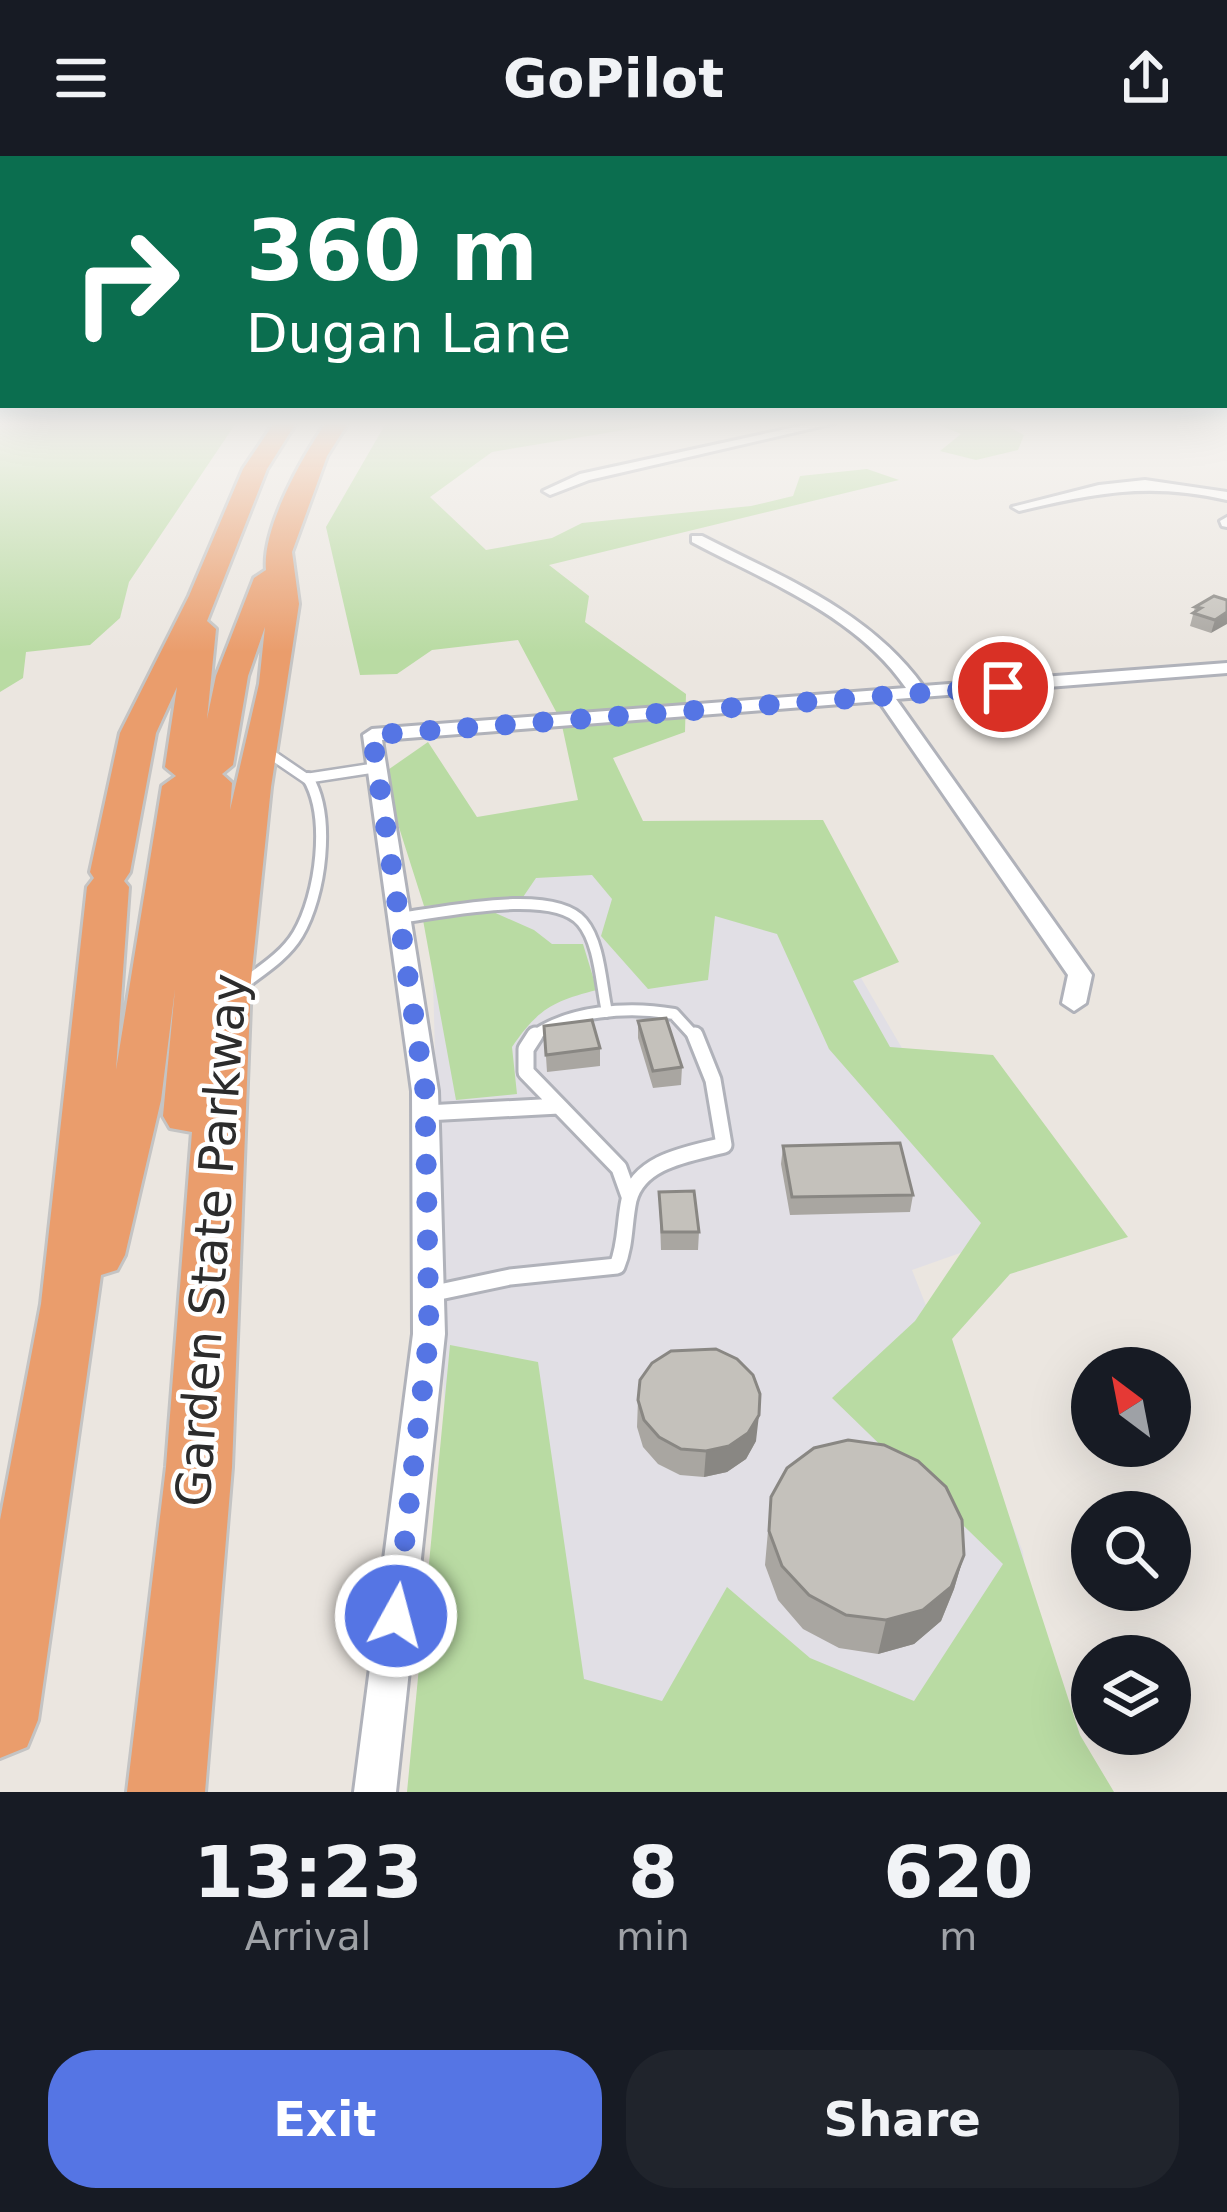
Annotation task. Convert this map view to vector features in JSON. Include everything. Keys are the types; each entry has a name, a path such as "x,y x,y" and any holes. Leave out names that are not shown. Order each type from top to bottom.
{"highway":[{"path":"0,1720 70,1304 109,880 138,733 204,596 243,499"},
{"name":"Garden State Parkway","path":"166,1792 199,1469 238,860 210,769 272,686 284,604 278,552 298,499"},
{"path":"43,1467 136,1100 232,676 278,552"},
{"path":"173,1713 190,1066 210,769 204,596"}],"street":[{"path":"1018,507 1052,499"},
{"path":"697,539 845,621 905,668 920,694"},
{"path":"375,1792 429,1334 426,1113 372,735 1227,668"},
{"path":"885,697 1080,975 1074,1003"}],"lane":[{"path":"210,769 309,778 374,768"},
{"path":"226,996 288,949 302,926 320,841 317,795 309,778"},
{"path":"398,918 532,904 572,913 586,930 607,1012"},
{"path":"428,1294 510,1277 616,1266 629,1241 629,1196 619,1168 526,1072 525,1049 535,1034 550,1027 607,1012 668,1010 683,1018 705,1056 724,1145 646,1172 629,1196"},
{"path":"426,1113 559,1106"}],"shaded area":[{"path":"780,839 1011,1235 912,1270 1023,1552 1043,1743 454,1776 430,864"}],"green space":[{"path":"0,499 185,499 129,582 120,618 90,645 26,652 23,678 0,692"},
{"path":"342,499 432,499 486,550 552,538 582,523 779,499 819,499 549,565 589,596 585,622 686,694 685,732 613,758 643,821 823,820 899,962 853,981 890,1047 993,1055 1128,1237 1010,1274 952,1339 1071,1707 1071,1755 1092,1755 1114,1792 407,1792 450,1345 538,1362 584,1679 662,1701 727,1587 810,1658 914,1701 1003,1564 832,1398 915,1321 981,1223 829,1049 777,934 715,916 708,980 648,989 601,936 612,899 592,875 536,878 521,900 424,906 382,774 428,742 477,817 578,800 561,721 518,640 432,650 397,674 360,675 326,527"},
{"path":"491,911 534,930 552,944 583,944 597,990 548,1008 521,1034 512,1047 517,1094 456,1100 423,920"}],"building":[{"path":"1214,596 1227,600 1227,612 1215,620 1193,613 1201,608 1195,607"},
{"path":"666,1018 682,1067 653,1071 638,1021"},
{"path":"592,1020 600,1048 546,1055 544,1026"},
{"path":"900,1143 913,1195 792,1197 783,1146"},
{"path":"694,1191 699,1232 662,1232 659,1192"},
{"path":"716,1349 737,1359 753,1375 760,1394 759,1415 748,1433 729,1446 681,1449 659,1437 644,1420 638,1400 640,1380 652,1363 671,1351"},
{"path":"848,1440 884,1445 918,1461 946,1487 962,1520 964,1555 951,1587 923,1610 886,1620 846,1615 809,1595 782,1566 769,1531 771,1497 787,1468 814,1448"}],"route":[{"path":"396,1616 429,1334 425,1091 372,735 1003,687"}]}
